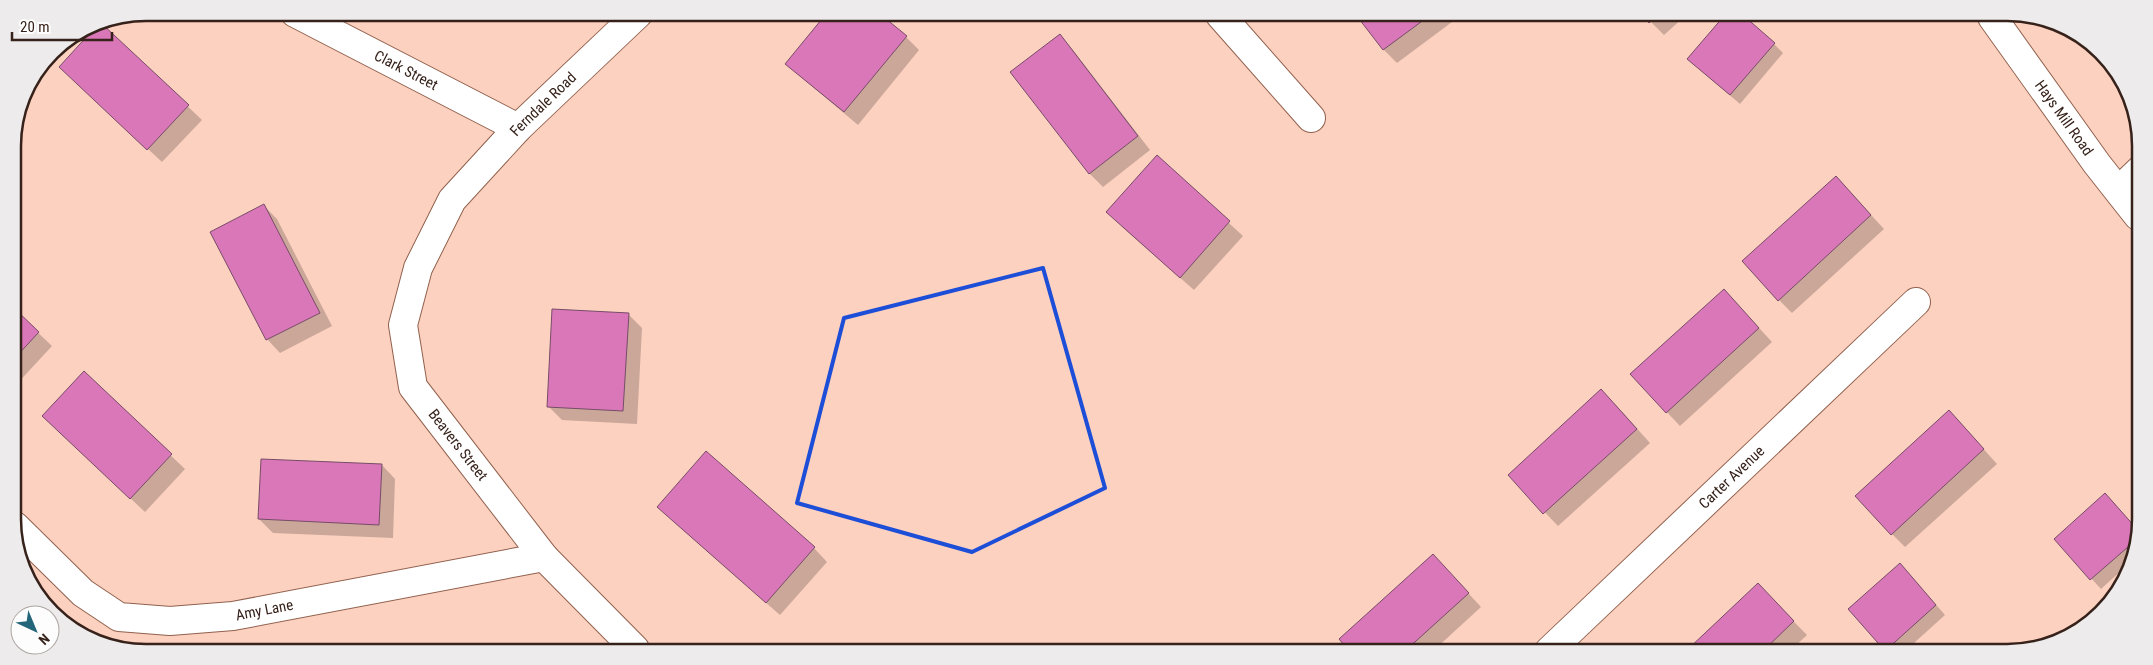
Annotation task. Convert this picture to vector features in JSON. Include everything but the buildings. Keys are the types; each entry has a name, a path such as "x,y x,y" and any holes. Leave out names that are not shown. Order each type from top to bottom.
{"street":[{"path":"1226,21 1311,118"},
{"name":"Hays Mill Road","path":"1995,21 2132,208"},
{"name":"Clark Street","path":"312,22 518,128"},
{"name":"Ferndale Road","path":"452,200 518,128 630,22"},
{"name":"Beavers Street","path":"452,200 418,268 403,325 414,387 544,557 630,644"},
{"name":"Carter Avenue","path":"1557,643 1916,302"},
{"name":"Amy Lane","path":"23,534 83,593 119,617 170,621 233,616 544,557"}],"lane":[{"path":"2115,187 2132,171"}],"highlighted area":[{"path":"1043,268 1105,488 972,552 797,503 844,318"}]}
